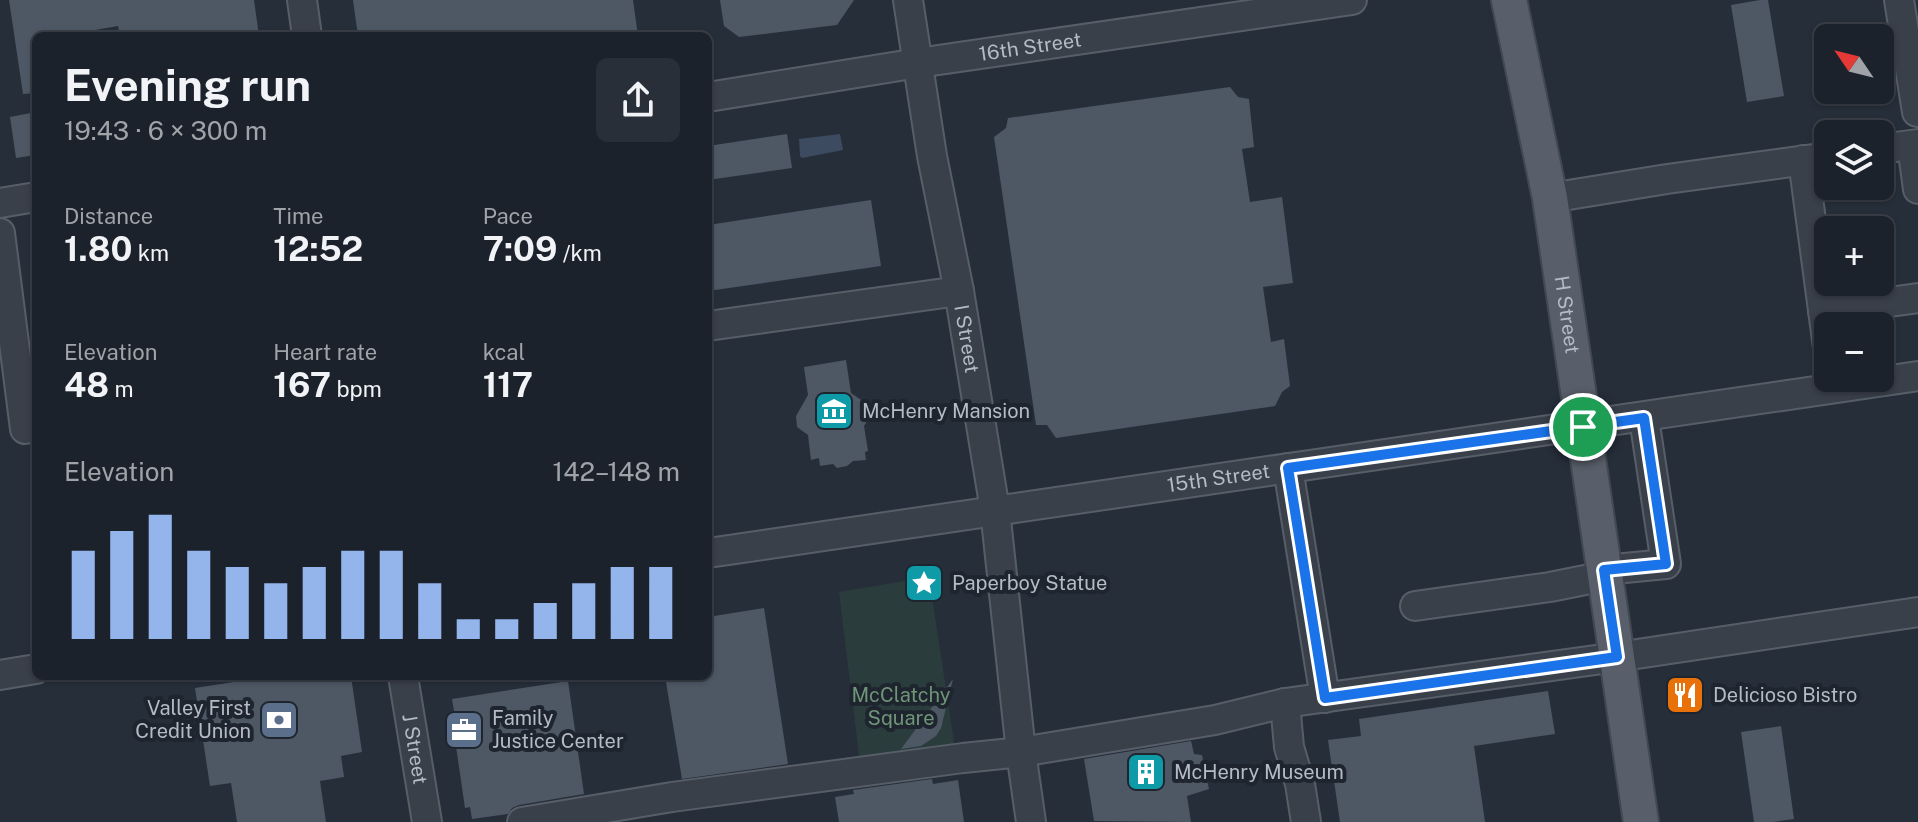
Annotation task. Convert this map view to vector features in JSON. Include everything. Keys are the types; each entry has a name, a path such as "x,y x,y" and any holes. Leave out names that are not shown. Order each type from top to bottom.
{"main road":[{"name":"H Street","path":"1509,0 1550,198 1641,822"}],"street":[{"path":"302,0 306,32"},
{"name":"I Street","path":"908,0 932,156 959,291 995,510 1031,822"},
{"name":"16th Street","path":"712,96 1352,0"},
{"path":"1899,0 1917,112"},
{"path":"1894,147 1915,144 1918,189"},
{"path":"1550,198 1814,158"},
{"path":"0,203 32,198"},
{"path":"1818,200 1823,311 1918,298"},
{"path":"0,233 20,430"},
{"path":"712,325 959,291"},
{"name":"15th Street","path":"1894,378 1918,376"},
{"name":"15th Street","path":"712,552 1644,418 1814,387"},
{"path":"1415,606 1550,587 1605,573 1666,564 1644,418"},
{"path":"1288,468 1325,698"},
{"path":"522,822 672,797 1021,752 1215,720 1285,703 1918,612"},
{"path":"0,675 32,670"},
{"name":"J Street","path":"404,680 427,822"},
{"path":"1285,703 1289,747 1300,784 1306,822"}],"green space":[{"name":"McClatchy Square","path":"929,577 955,748 860,763 839,592"}],"water":[{"path":"840,134 843,150 800,156 799,139"}],"building":[{"path":"9,0 254,0 258,32 119,32 118,26 84,32 32,32 32,93 23,94"},
{"path":"353,0 633,0 637,32 357,32"},
{"path":"720,0 854,0 837,25 739,37 724,26"},
{"path":"1768,0 1784,96 1747,102 1731,5"},
{"path":"1230,87 1238,97 1249,99 1254,147 1242,149 1250,202 1282,197 1293,283 1263,287 1271,342 1284,339 1290,386 1282,392 1275,406 1056,438 1047,425 1036,425 994,137 1006,128 1008,118"},
{"path":"32,113 32,156 16,158 10,117"},
{"path":"787,134 792,168 712,179 712,145"},
{"path":"871,200 881,266 712,290 712,224"},
{"name":"McHenry Mansion","path":"846,360 851,393 870,406 870,416 864,426 868,451 865,452 866,460 853,461 837,468 833,464 820,466 819,458 811,460 808,435 797,427 796,416 808,395 804,367"},
{"path":"764,608 788,764 682,779 666,680 712,680 712,616"},
{"path":"953,679 941,728 936,736 921,746 901,749"},
{"name":"Valley First Credit Union","path":"246,680 352,680 362,752 341,756 344,777 320,781 326,822 237,822 231,783 210,786 195,688"},
{"path":"568,681 584,794 519,805 508,814 472,819 470,807 465,808 451,712 454,711 452,699"},
{"path":"1548,691 1555,734 1474,746 1485,822 1340,822 1328,740 1361,736 1359,719"},
{"path":"1781,726 1794,819 1754,822 1741,732"},
{"name":"McHenry Museum","path":"1191,741 1194,754 1202,755 1209,789 1187,796 1191,822 1094,821 1084,759"},
{"path":"932,779 933,784 958,780 964,822 839,822 835,797 854,794 853,790"}],"place":[{"name":"McHenry Mansion","path":"834,411"},
{"name":"Paperboy Statue","path":"924,583"},
{"name":"Delicioso Bistro","path":"1685,695"},
{"name":"Valley First Credit Union","path":"279,720"},
{"name":"Family Justice Center","path":"464,730"},
{"name":"McHenry Museum","path":"1146,772"}],"route":[{"path":"1644,418 1666,564 1604,570 1617,657 1325,698 1288,468 1583,427 1644,418"}]}
